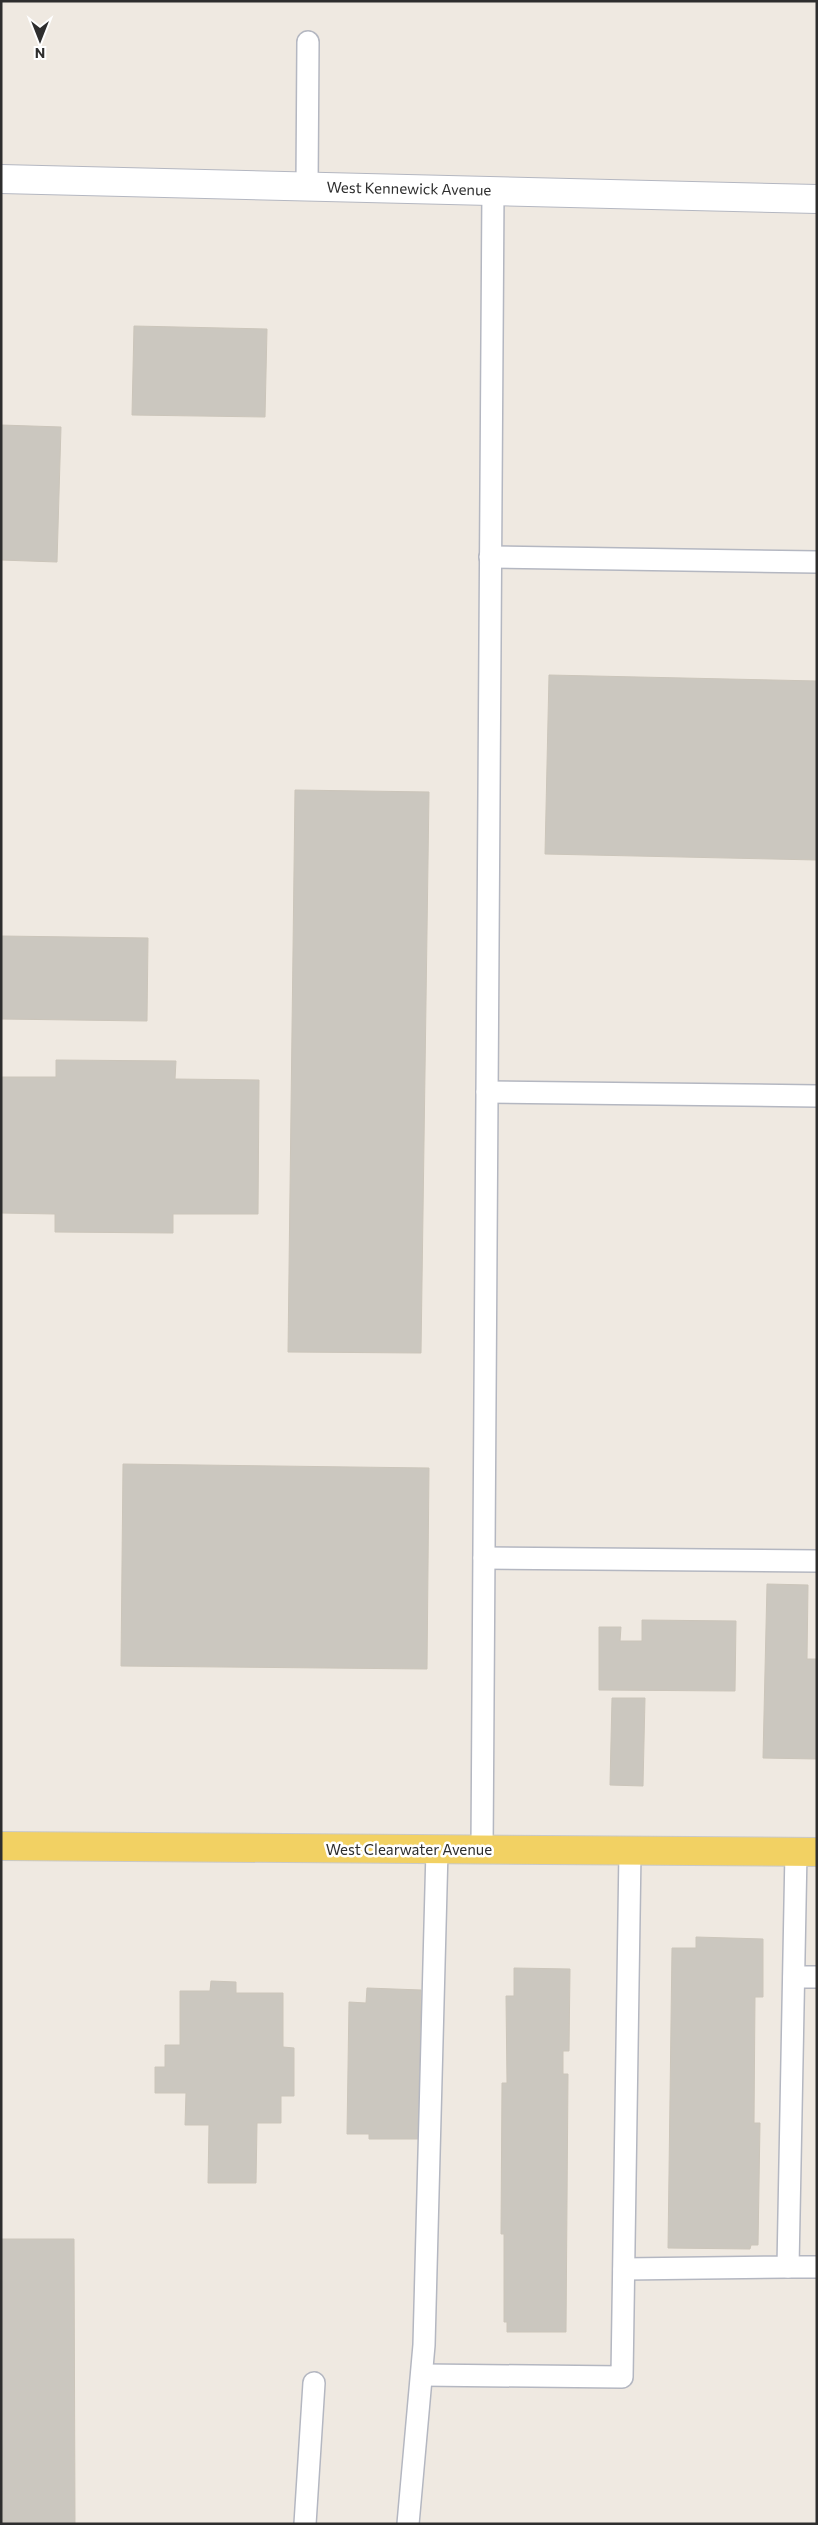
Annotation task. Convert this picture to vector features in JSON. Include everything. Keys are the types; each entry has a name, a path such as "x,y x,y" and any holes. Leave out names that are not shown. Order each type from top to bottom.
{"main road":[{"name":"West Kennewick Avenue","path":"1,179 817,199"},
{"name":"West Clearwater Avenue","path":"1,1846 806,1852"}],"lane":[{"path":"307,186 308,42"},
{"path":"482,1850 493,190"},
{"path":"490,557 817,562"},
{"path":"487,1092 817,1096"},
{"path":"484,1558 817,1561"},
{"path":"408,2524 422,2375 437,1850"},
{"path":"422,2375 622,2377 630,1851"},
{"path":"788,2267 794,1977 806,1852"},
{"path":"794,1977 817,1977"},
{"path":"624,2269 817,2267"},
{"path":"305,2524 314,2383"}],"building":[{"path":"134,326 267,329 265,417 132,415"},
{"path":"1,425 61,427 57,562 1,560"},
{"path":"549,675 817,681 817,860 545,854"},
{"path":"295,790 429,792 421,1353 288,1352"},
{"path":"1,936 148,938 147,1021 1,1019"},
{"path":"56,1060 176,1061 175,1079 259,1080 258,1214 173,1214 173,1233 55,1232 55,1214 1,1213 1,1077 56,1077"},
{"path":"123,1464 429,1468 427,1669 121,1666"},
{"path":"767,1584 808,1585 807,1659 817,1659 817,1759 763,1758"},
{"path":"642,1620 736,1621 735,1691 599,1690 599,1627 621,1627 620,1641 642,1641"},
{"path":"612,1698 645,1698 643,1786 610,1785"},
{"path":"696,1937 763,1939 763,1997 755,1997 754,2123 760,2123 758,2245 751,2245 750,2249 668,2248 672,1948 696,1948"},
{"path":"514,1968 570,1969 569,2051 563,2051 563,2074 568,2074 566,2332 507,2332 507,2322 504,2322 504,2234 501,2234 502,2083 507,2083 506,1996 514,1996"},
{"path":"211,1981 236,1982 236,1993 283,1993 283,2047 294,2048 294,2096 281,2096 281,2123 257,2123 256,2183 208,2183 209,2125 185,2125 186,2093 155,2093 155,2067 165,2067 165,2045 180,2045 180,1991 210,1991"},
{"path":"367,1988 421,1990 418,2139 369,2139 369,2134 347,2134 349,2002 366,2003"},
{"path":"1,2239 74,2239 75,2524 1,2524"}]}
